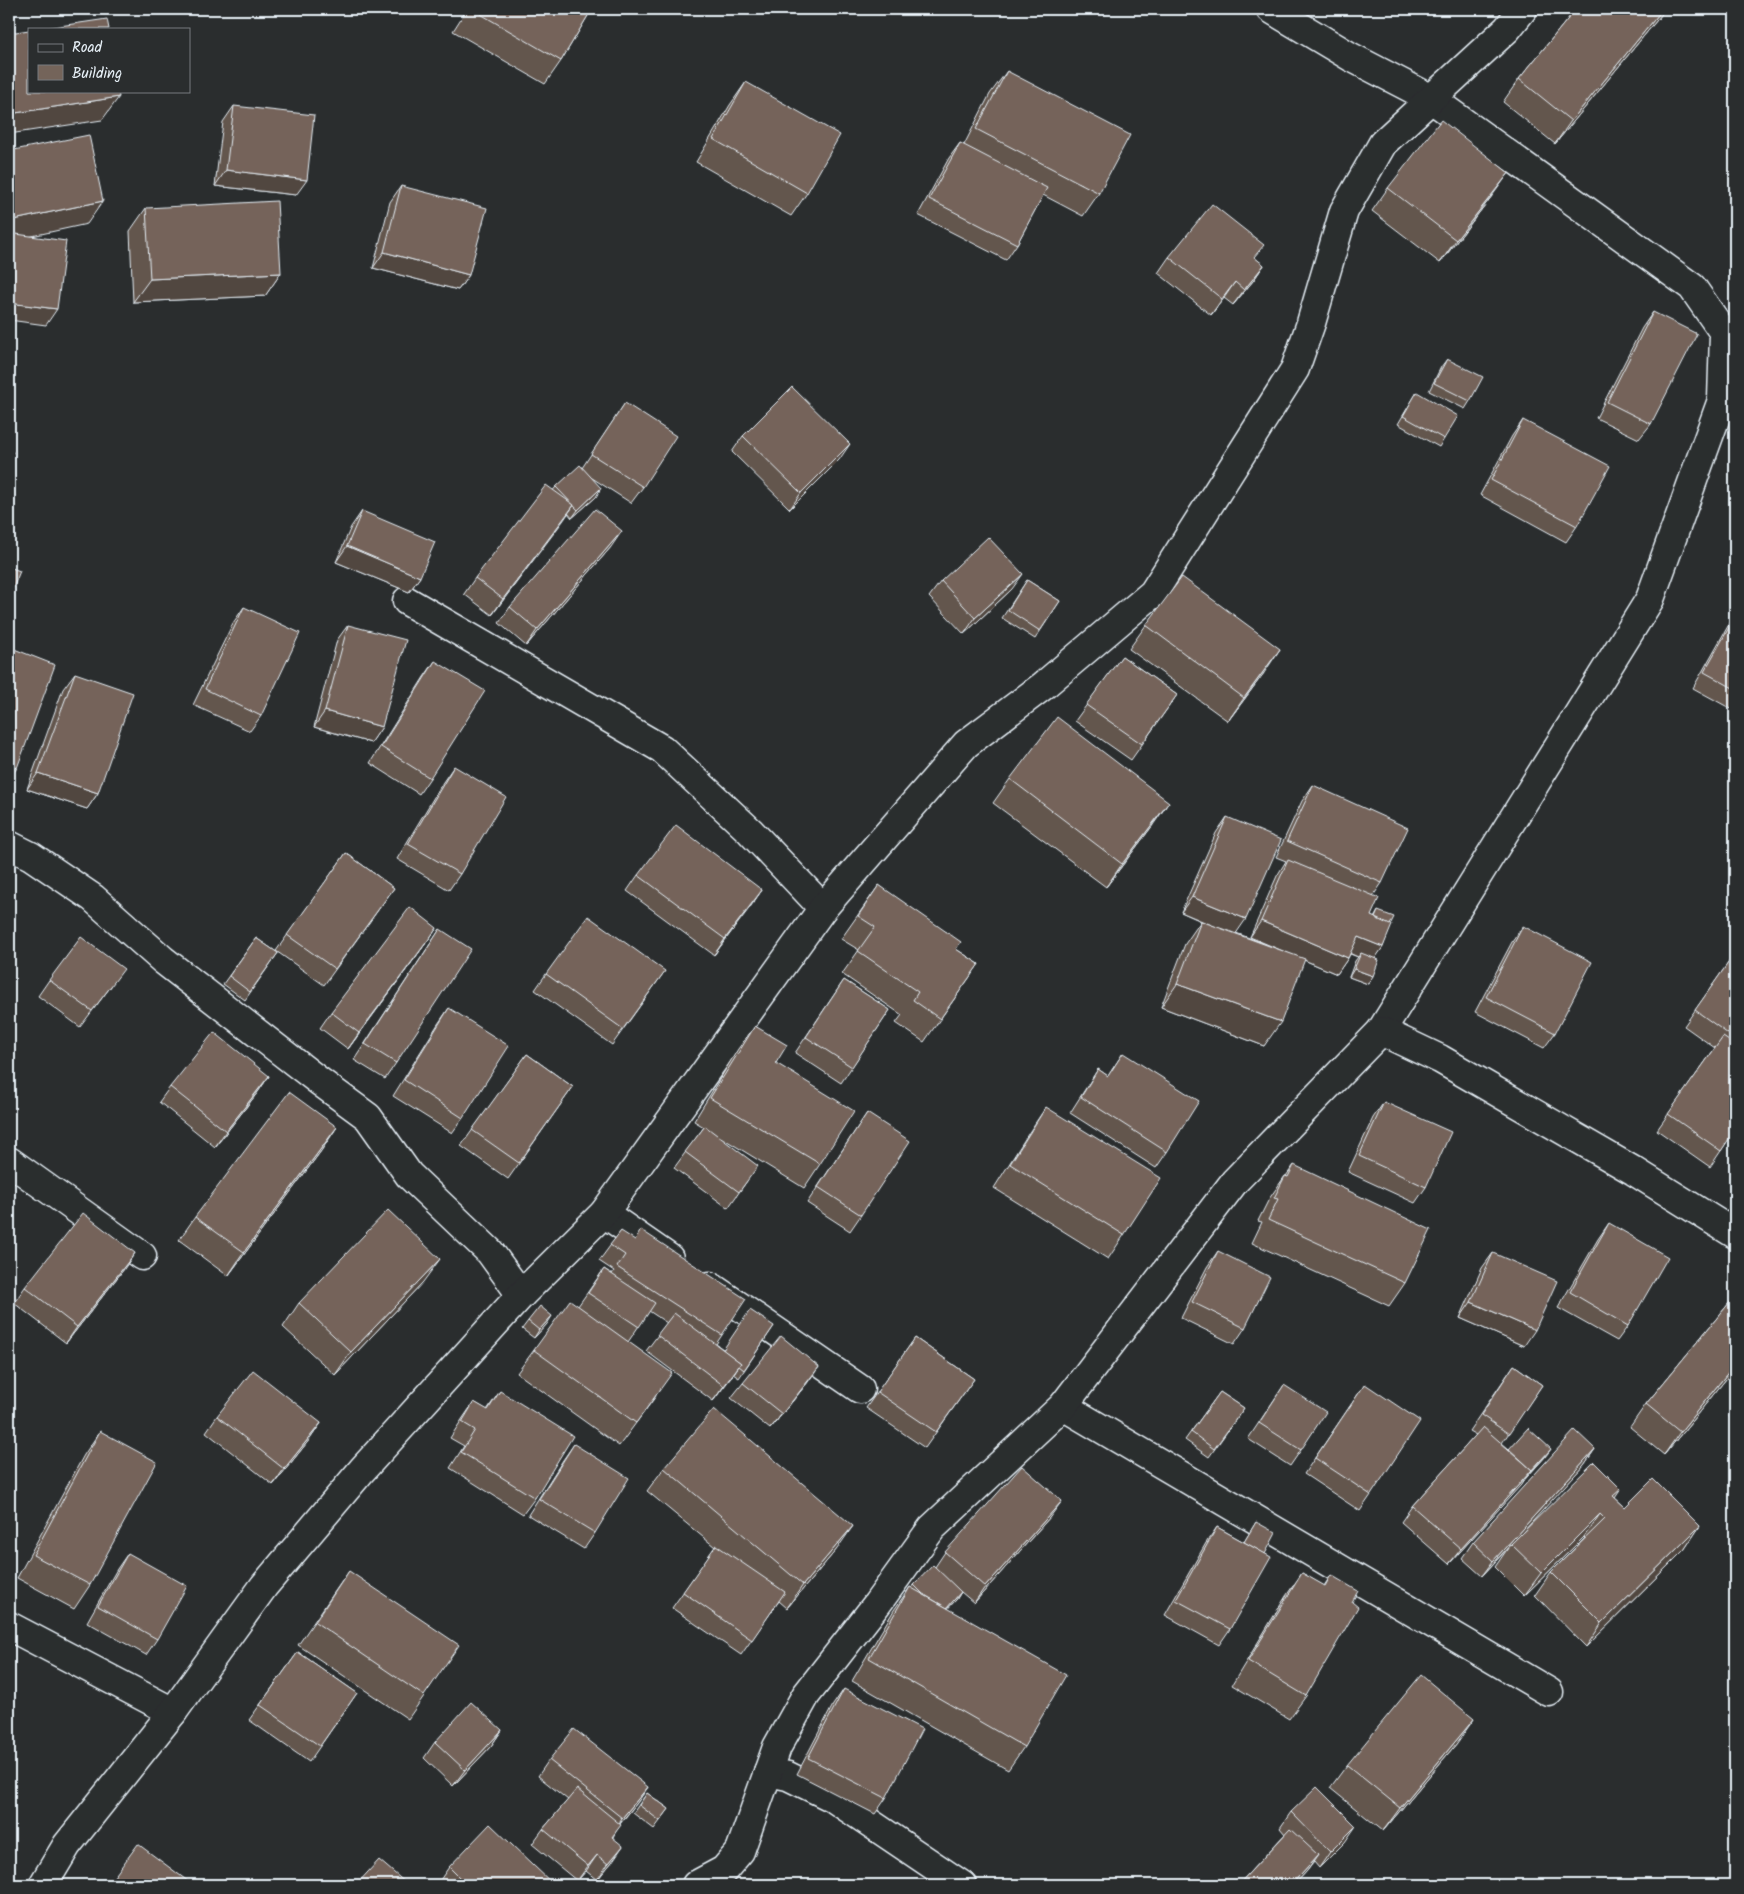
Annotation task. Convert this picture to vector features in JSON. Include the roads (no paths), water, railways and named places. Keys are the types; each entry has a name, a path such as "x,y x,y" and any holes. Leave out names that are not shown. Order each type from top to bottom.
{"street":[{"path":"696,1885 724,1870 740,1851 777,1747 806,1694 877,1604 932,1528 1063,1406 1234,1181 1381,1031 1650,599 1722,400 1724,333 1692,287 1430,98 1350,57 1271,9"},
{"path":"43,1885 67,1845 173,1712 264,1586 362,1470 520,1295 604,1213 823,908 966,744 1043,686 1153,593 1295,369 1311,323 1344,211 1383,143 1507,29 1523,9"},
{"path":"408,601 662,749 750,831 823,908"},
{"path":"9,845 31,856 93,898 163,960 319,1081 368,1116 409,1175 490,1252 520,1295"},
{"path":"1381,1031 1440,1058 1634,1171 1735,1234"},
{"path":"9,1161 142,1256"},
{"path":"604,1213 860,1389"},
{"path":"1063,1406 1549,1692"},
{"path":"9,1626 173,1712"},
{"path":"768,1772 788,1776 833,1798 962,1885"}]}
